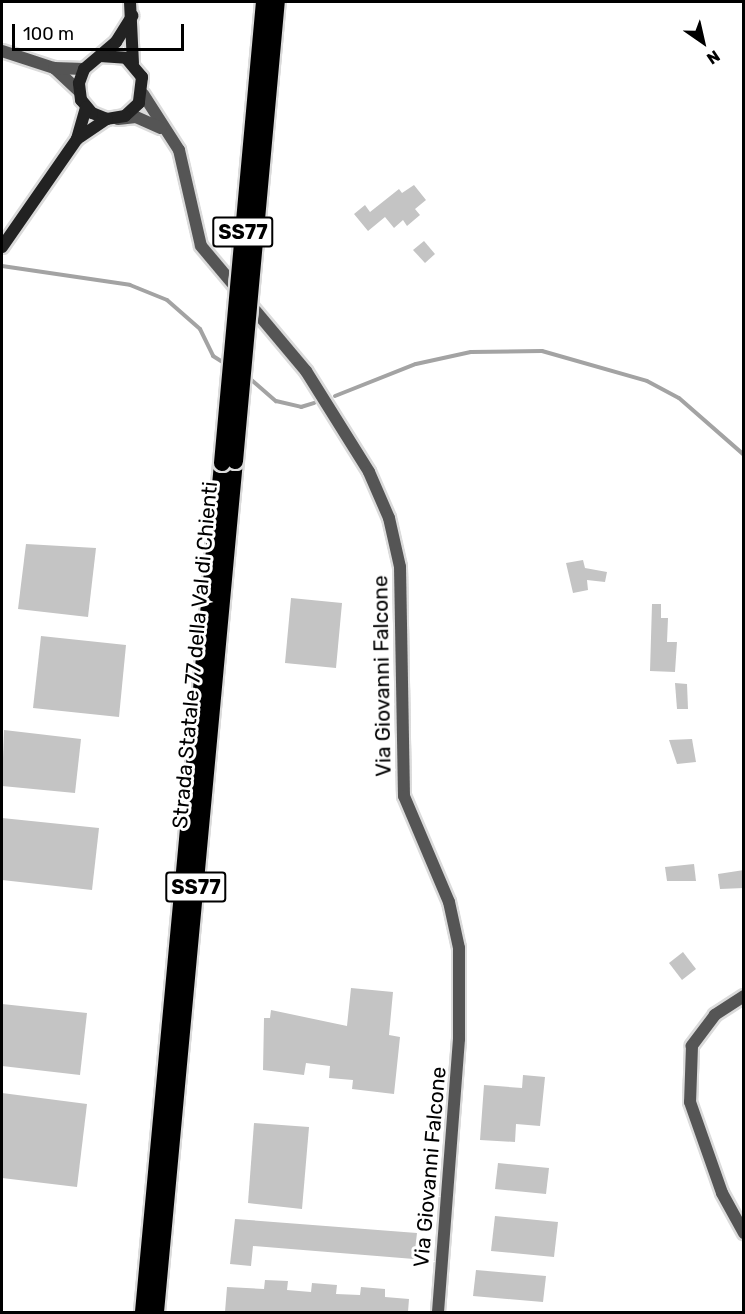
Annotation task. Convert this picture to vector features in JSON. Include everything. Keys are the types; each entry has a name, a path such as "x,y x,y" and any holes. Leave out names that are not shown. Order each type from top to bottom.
{"highway":[{"name":"Strada Statale 77 della Val di Chienti","path":"156,1312 229,462 264,2"},
{"name":"Strada Statale 77 della Val di Chienti","path":"143,1312 277,2"}],"main road":[{"path":"130,2 133,63"},
{"path":"111,119 86,107 79,91 84,69 100,56 132,16"},
{"path":"76,139 111,119 133,111 143,94 142,77 133,63 118,55 100,56"},
{"path":"2,247 76,139 86,107"}],"street":[{"path":"2,51 54,68 84,69"},
{"path":"54,68 79,91"},
{"name":"Via Giovanni Falcone","path":"143,94 167,132 186,173 201,246 306,371 369,472 389,518 400,567 404,796 449,902 459,948 459,1039 438,1312"},
{"path":"111,119 136,117 167,132"},
{"path":"744,996 715,1015 692,1046 690,1102 722,1193 744,1233"}],"building":[{"path":"414,185 426,200 415,209 420,215 407,226 403,220 394,228 385,217 368,231 354,214 365,205 370,212 399,189 402,193"},
{"path":"424,241 435,254 425,263 413,250"},
{"path":"26,544 96,548 88,617 18,609"},
{"path":"583,560 585,568 607,572 605,582 587,580 588,590 573,593 566,563"},
{"path":"291,598 342,603 336,668 285,663"},
{"path":"652,604 661,604 661,618 668,618 667,642 677,642 675,672 650,671"},
{"path":"41,636 126,645 119,717 33,708"},
{"path":"675,683 687,684 688,709 677,709"},
{"path":"4,730 81,739 75,793 2,786"},
{"path":"692,739 696,762 677,764 669,740"},
{"path":"2,818 99,828 92,890 2,880"},
{"path":"694,864 696,881 667,881 665,867"},
{"path":"744,870 744,888 720,889 718,874"},
{"path":"683,952 696,969 682,980 669,963"},
{"path":"351,988 393,992 389,1035 400,1037 394,1094 352,1089 353,1080 329,1078 330,1066 306,1063 304,1075 263,1070 264,1018 270,1018 271,1010 347,1026"},
{"path":"2,1004 87,1013 80,1075 2,1066"},
{"path":"523,1075 545,1077 540,1126 516,1124 515,1142 480,1140 484,1085 522,1088"},
{"path":"2,1093 87,1104 77,1187 2,1178"},
{"path":"254,1123 309,1127 302,1209 248,1203"},
{"path":"498,1163 549,1168 546,1194 495,1189"},
{"path":"495,1216 558,1222 554,1257 491,1251"},
{"path":"235,1219 417,1233 414,1259 253,1246 251,1266 230,1264"},
{"path":"476,1270 546,1276 543,1302 473,1296"},
{"path":"265,1280 288,1281 287,1290 311,1292 312,1283 337,1285 336,1294 360,1295 361,1287 385,1289 385,1297 409,1299 408,1312 225,1312 227,1287 264,1289"}],"waterway":[{"path":"2,266 130,285 167,300 200,329 213,356 226,364"},
{"path":"335,396 416,364 471,352 542,351 647,381 679,398 744,455"},
{"path":"248,377 276,401 301,407 314,403"}]}
